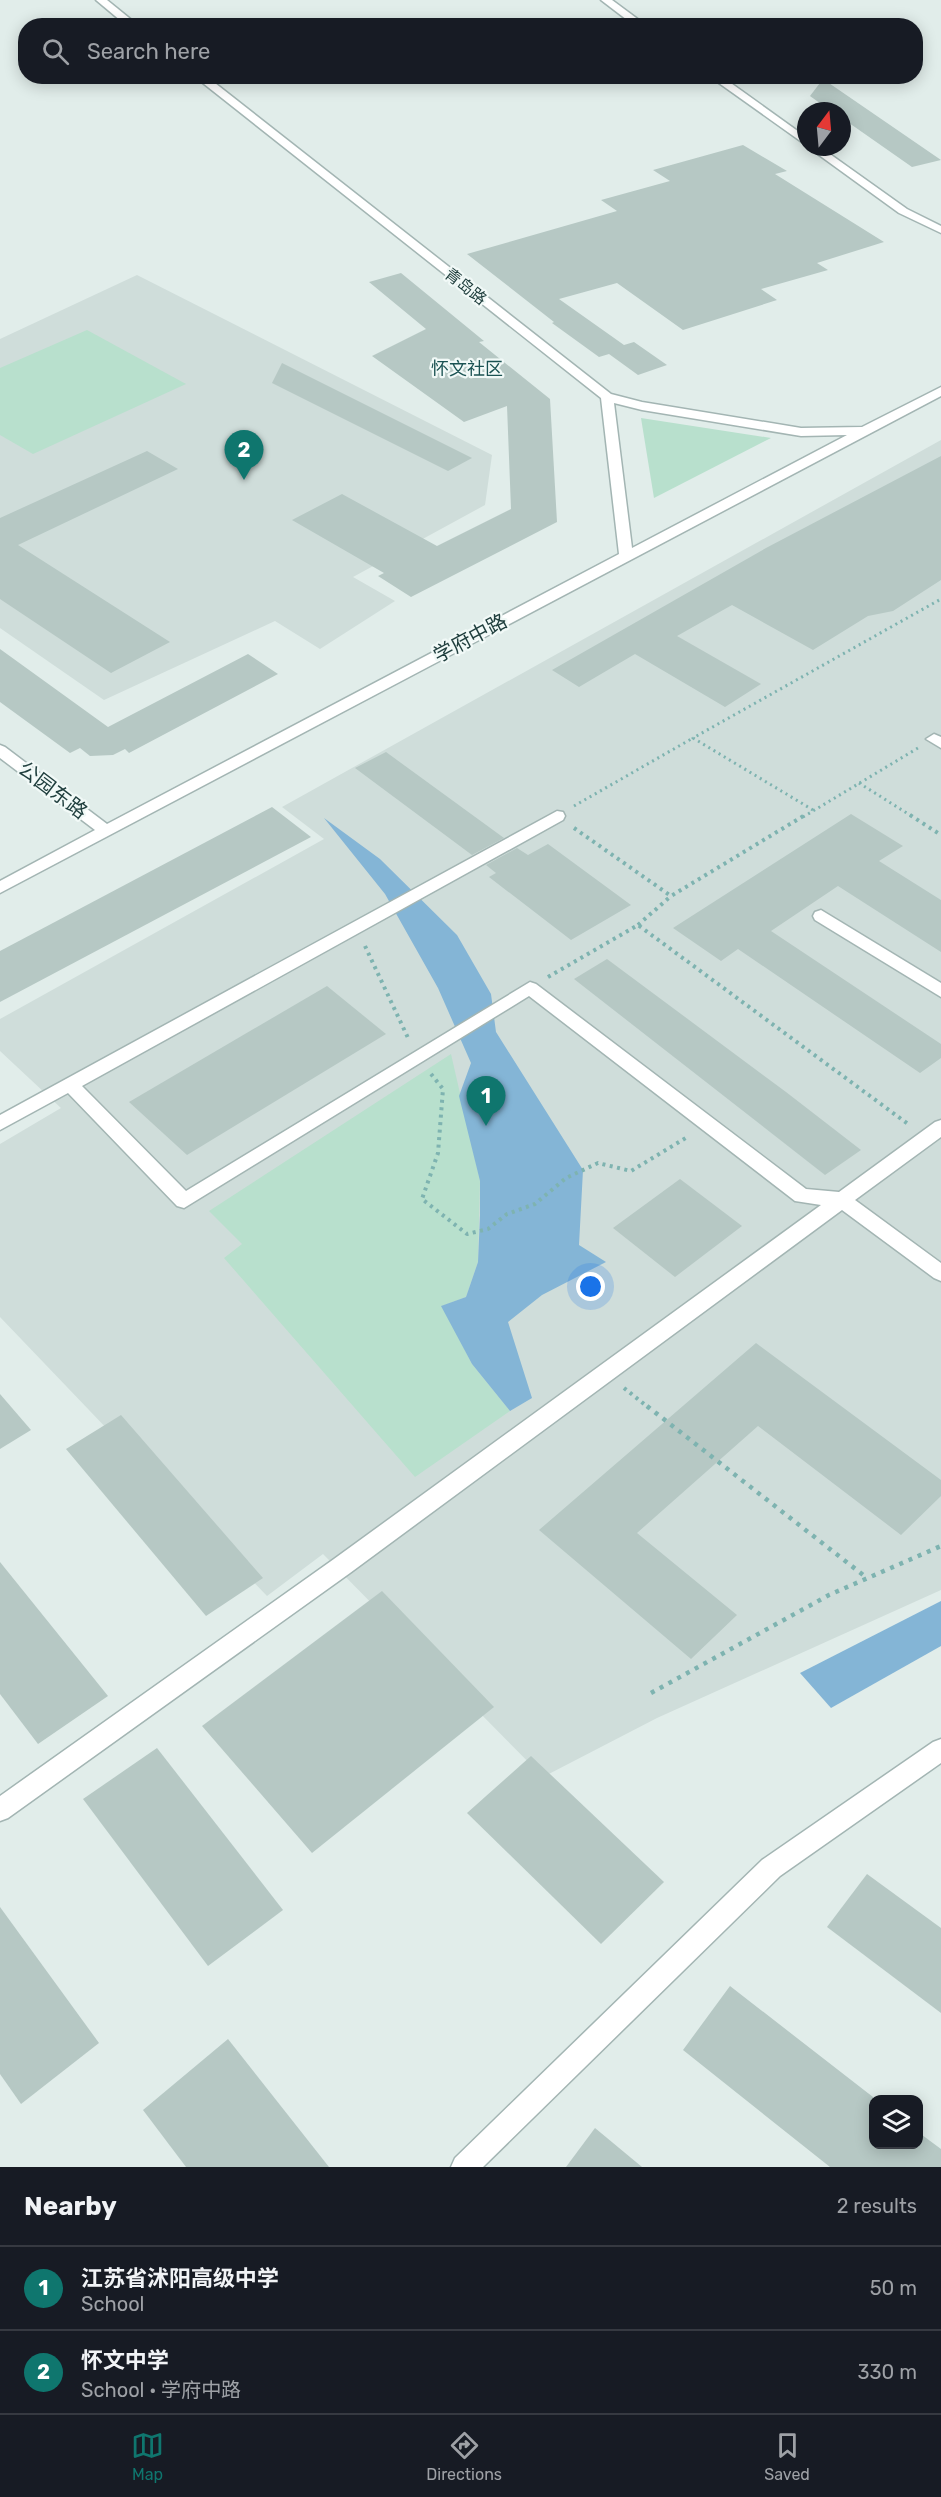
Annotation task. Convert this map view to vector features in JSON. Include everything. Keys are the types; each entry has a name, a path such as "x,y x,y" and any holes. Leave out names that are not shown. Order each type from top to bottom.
{"street":[{"path":"102,0 124,18"},
{"path":"606,0 631,18"},
{"name":"青岛路","path":"209,84 607,397"},
{"path":"725,84 797,136"},
{"path":"826,156 903,211 941,230"},
{"name":"学府中路","path":"0,888 105,830 941,391"},
{"path":"626,556 607,397 642,406 801,432 866,431"},
{"name":"公园东路","path":"0,750 105,830"},
{"path":"0,1123 557,816"},
{"path":"821,916 941,991"},
{"path":"70,1084 184,1201 530,988 802,1196 841,1199 941,1273"},
{"path":"0,1810 342,1566 934,1132"},
{"path":"464,2167 771,1868 941,1750"}],"path":[{"path":"671,896 557,816 941,600"},
{"path":"693,738 813,810"},
{"path":"530,988 638,925 671,896 859,783 937,741"},
{"path":"859,783 941,836"},
{"path":"638,925 934,1132"},
{"path":"356,926 417,1057 443,1089 438,1153 422,1199 467,1234 488,1229 507,1214 535,1204 566,1178 598,1163 631,1171 708,1125"},
{"path":"604,1373 867,1578"},
{"path":"651,1693 829,1595 941,1546"}],"shaded area":[{"path":"137,275 492,455 485,505 353,577 395,601 320,649 275,621 104,700 0,628 0,339"},
{"path":"941,440 941,1590 657,1718 543,1777 323,1554 267,1596 0,1317 0,1144 61,1108 0,1051 0,1019 324,839 282,807"}],"green space":[{"path":"87,330 186,384 33,454 0,435 0,368"},
{"path":"641,418 771,438 654,498"},
{"path":"451,1054 480,1181 478,1262 466,1297 442,1306 472,1364 510,1411 415,1477 224,1258 242,1244 209,1211"}],"water":[{"path":"324,818 380,859 457,935 491,994 496,1032 583,1170 579,1245 606,1262 542,1295 508,1322 532,1398 510,1411 472,1364 441,1306 466,1297 478,1262 480,1181 459,1096 471,1063 438,988 385,894"},
{"path":"941,1601 941,1646 831,1708 800,1673"}],"building":[{"path":"819,84 830,84 941,160 912,167 851,124 851,102 818,102 810,96"},
{"path":"743,145 787,171 775,174 884,242 817,263 828,270 761,289 777,300 683,330 617,283 559,299 624,345 634,342 667,365 638,375 609,354 599,357 552,323 554,322 467,254 617,211 601,200 670,181 653,170"},
{"path":"401,273 484,341 479,342 550,399 557,522 411,597 378,576 384,573 292,520 342,494 437,546 511,509 507,406 464,422 372,356 426,329 369,282"},
{"path":"282,363 472,458 448,471 272,383"},
{"path":"147,451 178,469 18,545 170,642 111,673 0,599 0,518"},
{"path":"941,456 941,580 893,611 868,616 813,650 732,605 677,636 761,684 725,707 635,654 579,687 552,670 766,548"},
{"path":"0,649 108,727 248,654 278,674 129,753 125,749 113,755 90,756 80,748 70,753 0,702"},
{"path":"386,752 504,838 472,855 355,768"},
{"path":"272,807 311,837 0,1002 0,951"},
{"path":"851,814 903,846 879,861 941,900 941,952 838,886 771,931 941,1044 941,1058 920,1073 738,949 721,961 673,928"},
{"path":"548,844 631,905 571,940 489,877 496,873 486,865 517,848 528,855"},
{"path":"607,959 861,1150 825,1175 574,979"},
{"path":"327,986 386,1034 187,1155 129,1102"},
{"path":"680,1179 742,1226 675,1277 613,1228"},
{"path":"756,1343 941,1480 941,1496 901,1535 758,1426 637,1533 737,1615 691,1659 539,1530"},
{"path":"0,1394 31,1430 0,1449"},
{"path":"121,1415 263,1578 206,1616 66,1449"},
{"path":"0,1562 108,1696 38,1744 0,1694"},
{"path":"382,1591 494,1707 312,1853 202,1726"},
{"path":"157,1748 283,1910 208,1966 83,1799"},
{"path":"531,1756 664,1882 601,1944 467,1813"},
{"path":"867,1874 941,1928 941,2013 827,1927"},
{"path":"0,1907 99,2043 21,2104 0,2074"},
{"path":"730,1986 870,2095 869,2149 923,2149 923,2136 941,2149 941,2167 830,2167 683,2050"},
{"path":"228,2039 329,2167 186,2167 143,2110"},
{"path":"595,2128 642,2167 566,2167"}],"place":[{"name":"怀文中学","path":"244,480"},
{"name":"江苏省沭阳高级中学","path":"486,1126"}],"district":[{"name":"怀文社区","path":"467,369"}]}
